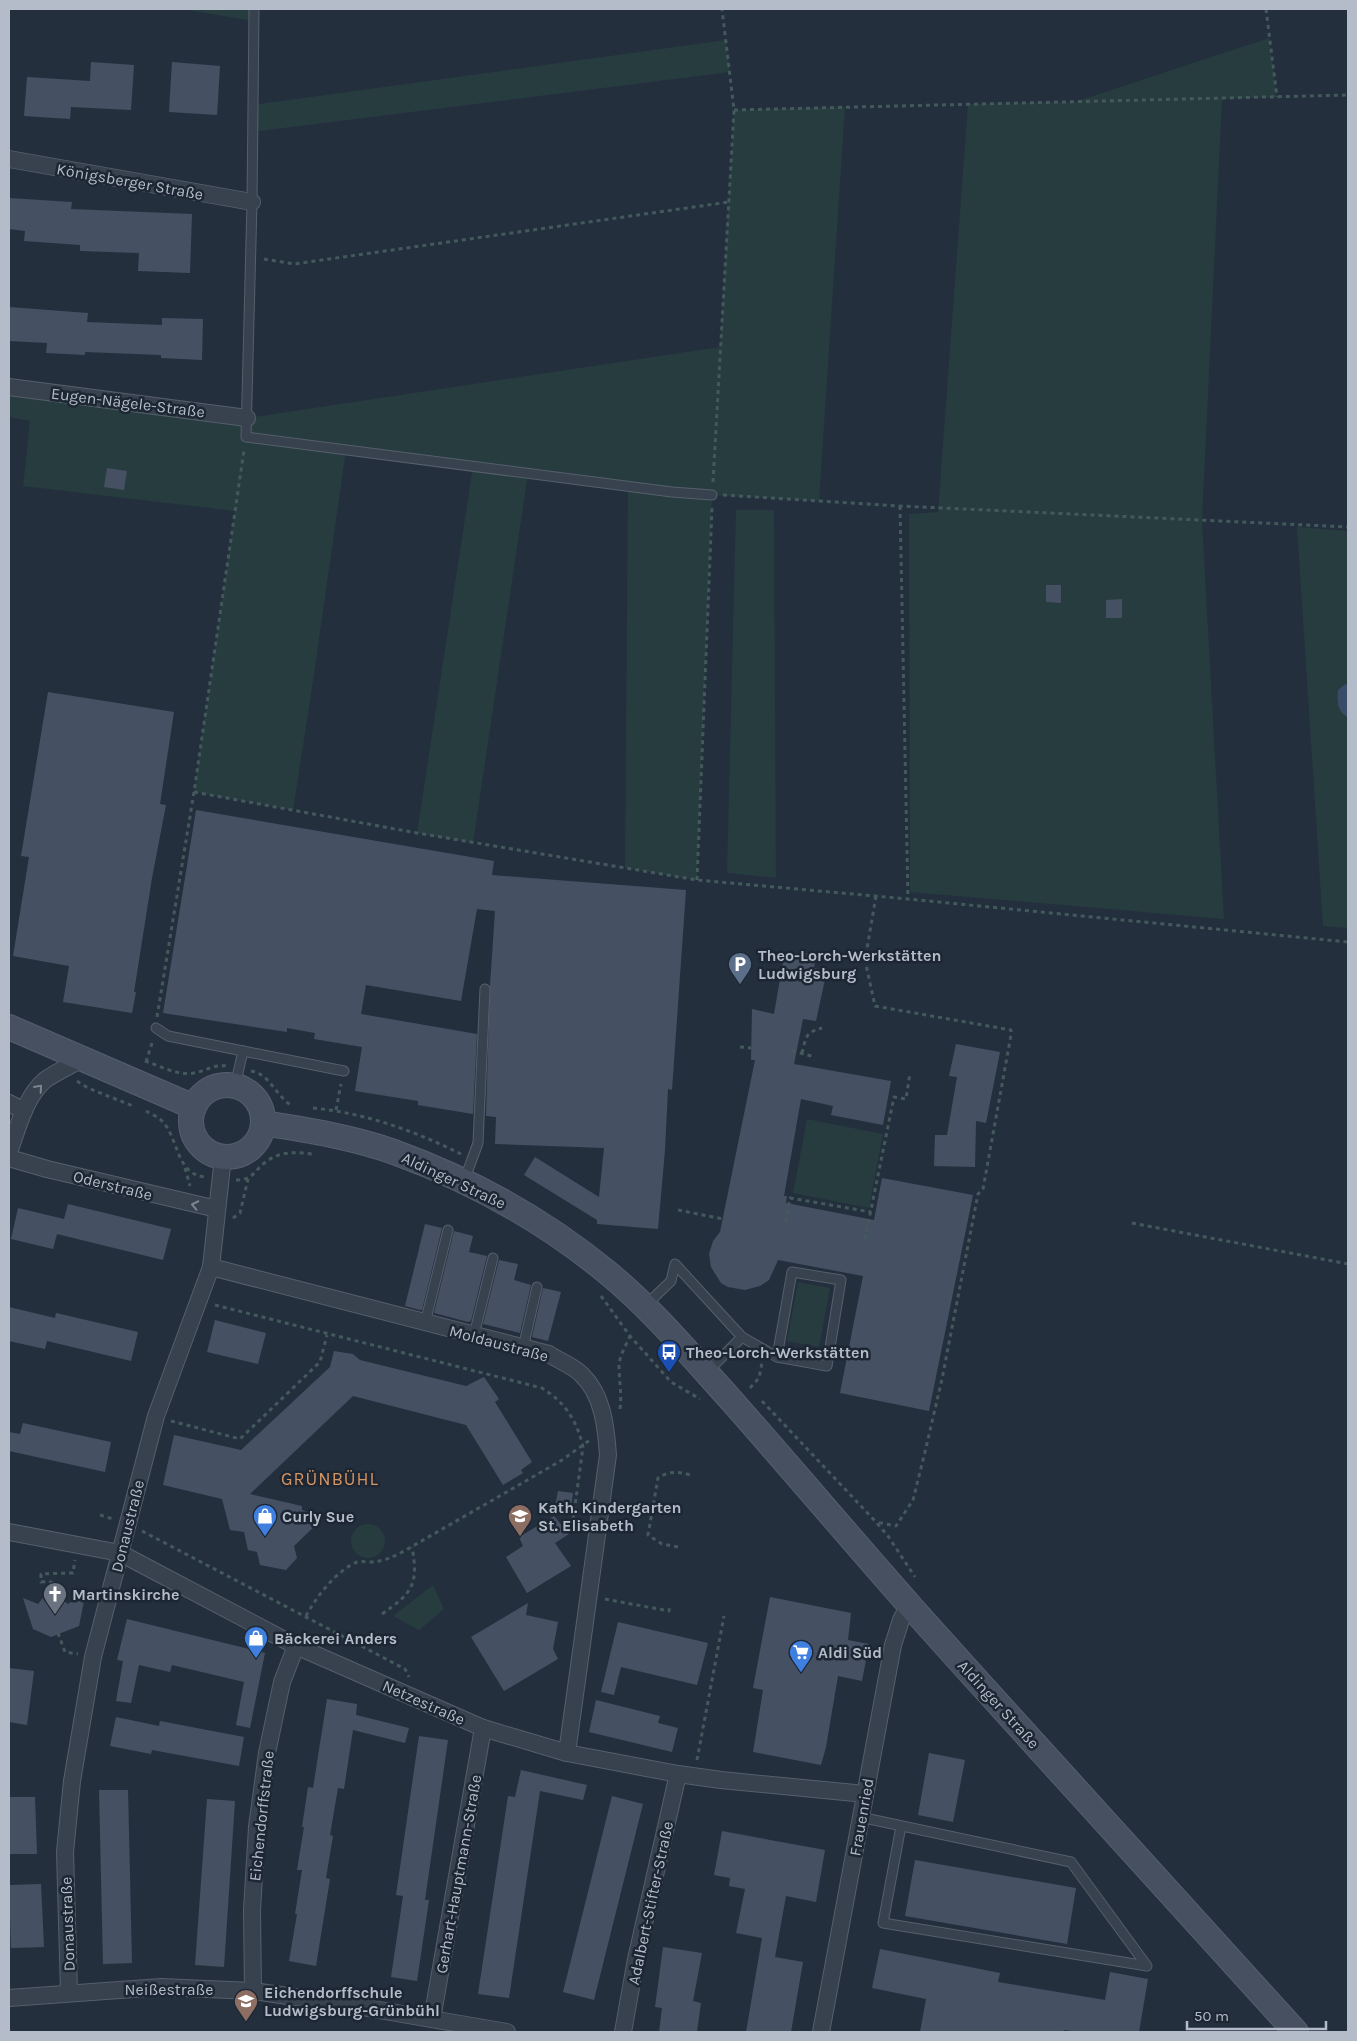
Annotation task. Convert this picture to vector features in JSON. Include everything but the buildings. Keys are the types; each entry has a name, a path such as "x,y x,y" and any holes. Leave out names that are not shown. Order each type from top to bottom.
{"main road":[{"path":"9,1027 194,1107"},
{"path":"223,1085 236,1086 245,1090 259,1104 263,1123 261,1134 255,1144 246,1152 223,1157 207,1151 196,1139 192,1129 191,1118 194,1107 201,1096 211,1089 223,1085"},
{"name":"Aldinger Straße","path":"263,1123 358,1141 394,1152 464,1181 515,1209 569,1244 610,1275 644,1306 707,1373 909,1605 1296,2032"}],"street":[{"name":"Königsberger Straße","path":"9,159 252,202"},
{"name":"Eugen-Nägele-Straße","path":"9,387 247,418"},
{"path":"9,1152 24,1111 34,1092 45,1080 82,1059"},
{"path":"9,1103 24,1111"},
{"name":"Donaustraße","path":"69,1992 65,1852 72,1781 93,1657 156,1416 211,1267 223,1157"},
{"name":"Oderstraße","path":"9,1158 66,1174 217,1209"},
{"name":"Moldaustraße","path":"211,1267 549,1354 582,1374 596,1394 606,1425 608,1455 567,1753"},
{"name":"Netzestraße","path":"9,1532 120,1553 296,1646 483,1728 567,1753 678,1774 865,1794"},
{"name":"Frauenried","path":"821,2032 893,1645 901,1620 909,1605"},
{"name":"Eichendorffstraße","path":"253,1991 252,1910 257,1827 269,1744 282,1682 296,1646"},
{"name":"Gerhart-Hauptmann-Straße","path":"432,2019 483,1728"},
{"name":"Adalbert-Stifter-Straße","path":"623,2032 636,1959 678,1774"},
{"name":"Neißestraße","path":"9,1998 161,1986 253,1991 507,2032"}],"lane":[{"path":"254,9 251,257 246,437 672,492 712,495"},
{"path":"464,1181 478,1144 485,989"},
{"path":"156,1028 168,1036 344,1070"},
{"path":"236,1086 243,1051"},
{"path":"425,1323 448,1230"},
{"path":"474,1336 493,1258"},
{"path":"644,1306 672,1281 674,1264 742,1337 777,1357 826,1366 841,1280 792,1272 777,1357"},
{"path":"522,1348 537,1287"},
{"path":"707,1373 742,1337"},
{"path":"860,1817 1070,1862 1147,1966 883,1923 901,1826"}],"path":[{"path":"697,880 712,495 734,110 722,9"},
{"path":"1266,9 1277,97"},
{"path":"734,110 1348,95"},
{"path":"251,257 294,264 729,202"},
{"path":"182,1073 146,1062 156,1028 194,792 246,437"},
{"path":"712,495 900,506 1348,527"},
{"path":"900,506 908,899"},
{"path":"194,792 418,833 697,880 1348,942"},
{"path":"876,896 865,960 875,1006 1011,1030 983,1189 978,1194 942,1379 913,1500 896,1526 876,1522"},
{"path":"802,1054 806,1037 812,1030 822,1028"},
{"path":"740,1047 751,1048"},
{"path":"792,1051 815,1056"},
{"path":"336,1110 344,1070"},
{"path":"865,1239 894,1097 906,1099 910,1073"},
{"path":"288,1152 318,1155"},
{"path":"240,1213 248,1180"},
{"path":"786,1222 790,1198 870,1212"},
{"path":"678,1210 723,1219"},
{"path":"1132,1223 1348,1264"},
{"path":"197,1301 542,1388 557,1398 575,1422 583,1447 573,1520 596,1553"},
{"path":"156,1416 240,1439 320,1362 327,1335"},
{"path":"616,1415 620,1411 622,1398 619,1364 630,1336"},
{"path":"750,1388 759,1378 764,1350"},
{"path":"306,1616 326,1586 349,1567 358,1562 389,1559 412,1547 583,1447 598,1434"},
{"path":"678,1547 662,1544 648,1535 658,1478 667,1472 691,1475"},
{"path":"100,1515 129,1524 405,1668 419,1700"},
{"path":"63,1598 67,1595 53,1581 41,1582 41,1574 73,1573 78,1545"},
{"path":"382,1614 404,1599 411,1589 415,1561 412,1547"},
{"path":"589,1596 669,1611 670,1606"},
{"path":"697,1762 724,1616"},
{"path":"58,1633 66,1652 93,1657"}],"green space":[{"path":"181,9 254,9 254,21"},
{"path":"1269,38 1277,97 1222,99 1202,521 1224,919 910,892 909,514 938,512 968,104 1075,102"},
{"path":"726,40 730,72 253,132 253,105"},
{"path":"845,107 819,501 712,495 697,880 625,868 628,486 528,474 473,843 417,833 473,466 346,450 293,810 194,792 235,511 23,486 30,421 9,417 9,387 247,418 720,347 734,110"},
{"path":"736,510 774,510 776,878 727,873"},
{"path":"1297,527 1348,531 1348,928 1323,926"},
{"path":"807,1119 883,1134 869,1208 793,1193"},
{"path":"798,1282 830,1288 819,1347 787,1341"},
{"path":"368,1524 380,1529 385,1541 380,1553 368,1558 356,1553 351,1541 356,1529"},
{"path":"433,1585 444,1609 419,1630 393,1616"}],"water":[{"path":"1345,684 1348,685 1347,717 1339,709 1338,702 1338,690"}],"place":[{"name":"Theo-Lorch-Werkstätten Ludwigsburg","path":"740,985"},
{"name":"Theo-Lorch-Werkstätten","path":"669,1373"},
{"name":"Curly Sue","path":"265,1537"},
{"name":"Kath. Kindergarten St. Elisabeth","path":"520,1537"},
{"name":"Martinskirche","path":"55,1615"},
{"name":"Bäckerei Anders","path":"256,1659"},
{"name":"Aldi Süd","path":"801,1673"},
{"name":"Eichendorffschule Ludwigsburg-Grünbühl","path":"246,2022"}],"district":[{"name":"GRÜNBÜHL","path":"330,1479"}]}
